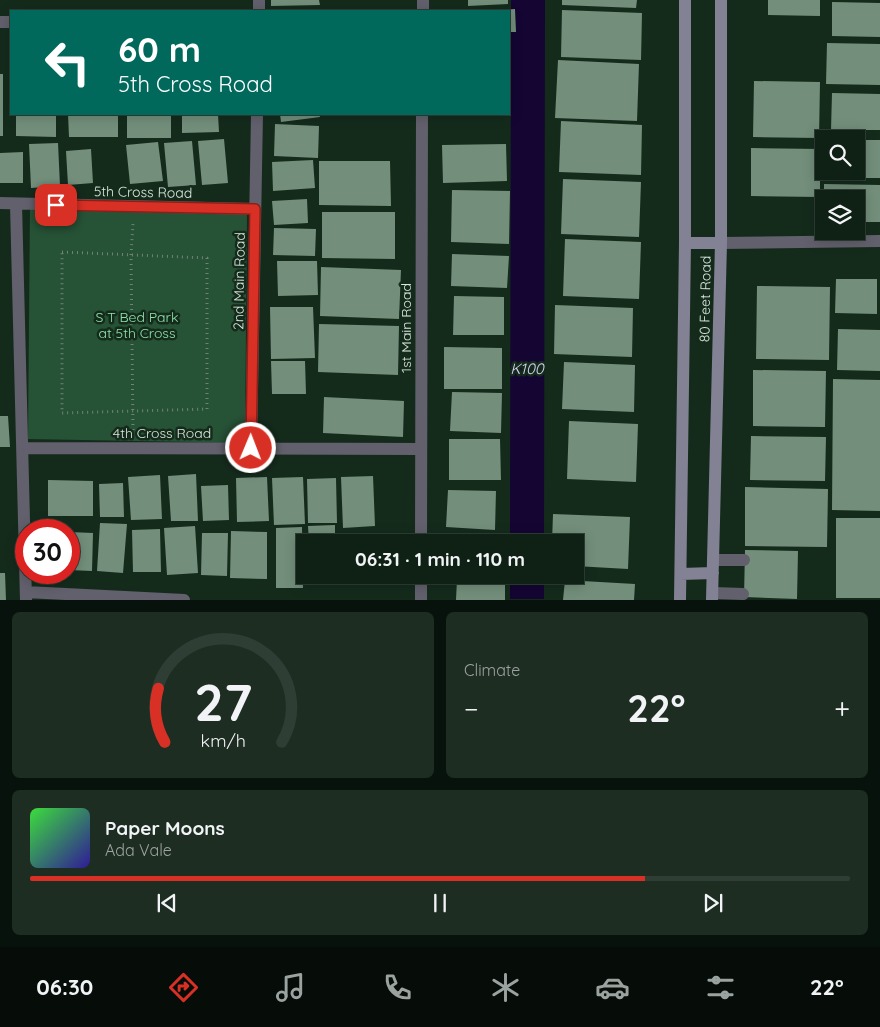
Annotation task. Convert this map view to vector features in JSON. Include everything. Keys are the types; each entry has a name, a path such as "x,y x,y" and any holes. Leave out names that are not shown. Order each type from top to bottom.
{"main road":[{"name":"80 Feet Road","path":"680,600 685,243 685,0"},
{"name":"80 Feet Road","path":"712,596 721,243 721,0"},
{"path":"685,243 721,243"},
{"path":"681,574 713,573"}],"street":[{"name":"2nd Main Road","path":"251,448 257,115"},
{"name":"1st Main Road","path":"421,534 422,115"},
{"name":"5th Cross Road","path":"0,204 255,209"},
{"path":"16,204 26,596 184,600"},
{"path":"721,243 880,241"},
{"name":"4th Cross Road","path":"23,448 420,449"},
{"path":"714,560 744,560"},
{"path":"421,584 421,600"},
{"path":"712,596 743,594"}],"path":[{"path":"132,412 131,255 134,218"},
{"path":"62,252 131,255 207,258 207,410 62,414 62,252"}],"green space":[{"name":"S T Bed Park at 5th Cross","path":"30,207 247,211 245,443 28,439"}],"water":[{"name":"K100","path":"511,0 545,0 544,534 510,534"},
{"path":"510,584 544,584 544,599 510,599"}],"building":[{"path":"271,0 319,0 320,5 271,6"},
{"path":"468,0 508,0 508,4 468,6"},
{"path":"562,0 637,0 636,8 562,5"},
{"path":"768,0 820,0 820,16 768,15"},
{"path":"832,2 880,3 880,37 832,36"},
{"path":"515,9 516,32 510,32 510,10 499,10"},
{"path":"562,10 642,13 641,60 561,57"},
{"path":"827,43 880,44 880,85 826,84"},
{"path":"558,60 639,64 637,121 555,118"},
{"path":"0,74 3,74 3,136 0,136"},
{"path":"754,81 820,82 819,130 815,130 815,138 753,137"},
{"path":"832,93 880,94 880,130 831,130"},
{"path":"16,115 56,115 56,137 16,136"},
{"path":"68,115 118,115 118,137 69,137"},
{"path":"127,115 171,115 171,138 127,138"},
{"path":"182,115 218,115 219,132 182,133"},
{"path":"280,115 319,115 320,117 281,122"},
{"path":"561,121 642,125 641,175 559,172"},
{"path":"275,124 319,126 318,158 274,156"},
{"path":"224,139 228,183 202,185 198,141"},
{"path":"865,140 880,140 880,178 865,178"},
{"path":"192,141 196,185 168,187 164,143"},
{"path":"158,142 163,181 130,184 126,145"},
{"path":"58,143 60,186 31,188 29,144"},
{"path":"506,144 507,181 443,183 442,145"},
{"path":"751,148 815,149 815,180 820,180 820,190 815,190 815,197 751,196"},
{"path":"91,149 93,183 68,185 66,151"},
{"path":"23,152 23,183 0,183 0,153"},
{"path":"313,160 315,188 273,191 272,162"},
{"path":"319,161 390,161 391,206 319,205"},
{"path":"563,179 641,182 639,237 561,234"},
{"path":"824,184 880,185 880,222 865,222 865,190 824,190"},
{"path":"452,190 510,191 509,244 451,242"},
{"path":"307,199 308,223 274,225 272,201"},
{"path":"322,212 395,212 395,259 322,258"},
{"path":"274,228 316,229 315,256 273,255"},
{"path":"565,239 641,242 639,299 563,296"},
{"path":"452,254 509,256 507,288 451,286"},
{"path":"277,261 317,261 318,295 278,296"},
{"path":"321,267 401,270 399,319 320,316"},
{"path":"836,279 877,279 877,314 835,313"},
{"path":"757,286 830,287 829,360 756,359"},
{"path":"454,296 504,297 504,335 453,335"},
{"path":"555,305 633,308 632,357 554,354"},
{"path":"270,307 313,307 315,358 271,359"},
{"path":"319,324 399,326 398,375 318,372"},
{"path":"838,329 880,330 880,371 837,370"},
{"path":"444,347 502,348 502,389 444,389"},
{"path":"271,361 305,361 306,394 272,394"},
{"path":"564,362 635,365 634,412 562,409"},
{"path":"753,370 826,371 825,427 753,426"},
{"path":"833,379 880,380 880,511 832,510"},
{"path":"452,392 502,393 501,433 450,431"},
{"path":"324,397 404,401 403,437 323,433"},
{"path":"0,416 8,416 10,447 0,447"},
{"path":"569,421 638,424 636,482 567,479"},
{"path":"751,436 826,437 825,481 750,480"},
{"path":"449,439 500,439 501,480 449,480"},
{"path":"196,474 198,521 171,521 168,476"},
{"path":"160,475 162,519 131,520 128,477"},
{"path":"373,476 375,526 343,528 341,477"},
{"path":"267,477 269,521 237,522 236,478"},
{"path":"303,477 305,524 274,525 272,478"},
{"path":"336,478 337,523 308,523 307,479"},
{"path":"48,480 93,481 93,516 48,516"},
{"path":"123,483 124,517 100,517 99,484"},
{"path":"228,485 229,520 203,521 201,486"},
{"path":"745,487 828,489 827,547 745,546"},
{"path":"448,490 496,491 495,530 446,527"},
{"path":"553,514 630,517 628,569 584,567 584,534 552,534"},
{"path":"836,518 880,518 880,598 836,598"},
{"path":"100,523 127,524 123,573 97,571"},
{"path":"335,525 335,534 308,534 308,526"},
{"path":"195,526 198,573 167,575 164,528"},
{"path":"302,527 302,534 296,534 296,584 303,584 303,588 276,588 276,528"},
{"path":"160,529 161,572 133,572 132,530"},
{"path":"231,531 267,532 267,579 230,578"},
{"path":"80,532 93,533 92,571 80,570"},
{"path":"202,533 228,533 227,576 201,575"},
{"path":"745,550 798,551 797,599 744,597"},
{"path":"0,573 5,573 6,600 0,600"},
{"path":"584,581 635,584 634,600 563,600 565,584 584,584"},
{"path":"457,584 505,584 505,600 456,600"}],"route":[{"path":"56,205 255,209 251,448"}]}
